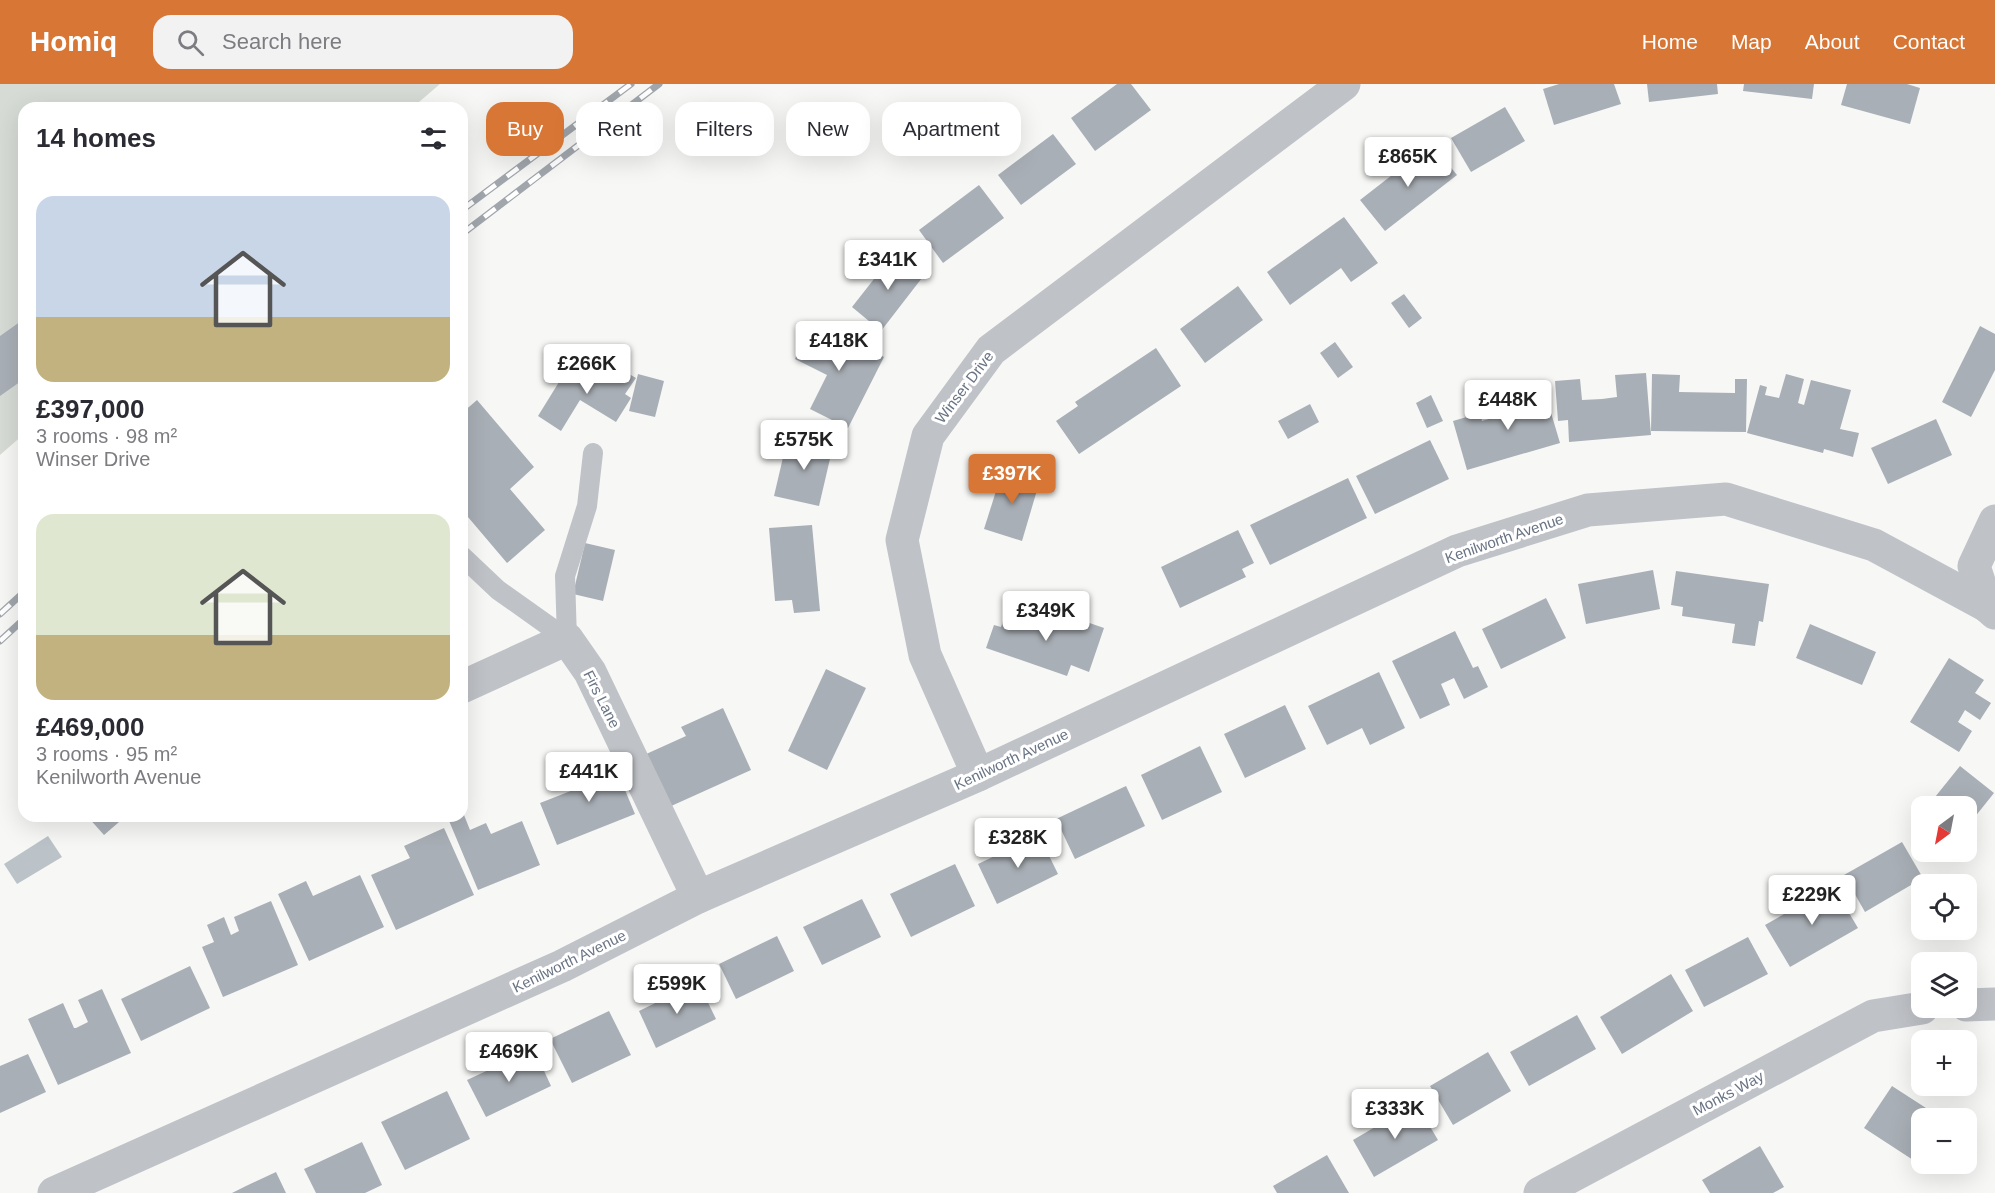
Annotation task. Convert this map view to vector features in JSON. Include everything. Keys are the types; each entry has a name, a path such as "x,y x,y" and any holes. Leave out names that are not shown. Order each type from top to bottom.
{"street":[{"name":"Winser Drive","path":"978,775 925,655 903,540 928,436 991,350 1344,84"},
{"name":"Kenilworth Avenue","path":"54,1193 562,966 698,897 978,775 1457,551 1588,510 1726,499 1874,544 1991,610"},
{"path":"1991,610 1974,566 1995,521"},
{"path":"468,684 567,639"},
{"name":"Firs Lane","path":"567,639 590,672 698,897"},
{"path":"1977,1005 1995,1004"},
{"name":"Monks Way","path":"1540,1193 1873,1016 1911,1010"}],"lane":[{"path":"567,639 565,576 587,506 593,453"},
{"path":"468,562 498,590 567,639"}],"shaded area":[{"path":"0,84 440,84 419,102 18,102 18,439 0,455"},
{"path":"48,836 62,857 17,884 4,864"}],"building":[{"path":"1117,84 1131,84 1151,110 1095,151 1071,118"},
{"path":"1559,84 1614,84 1621,104 1554,125 1543,89"},
{"path":"1647,84 1717,84 1718,94 1649,102"},
{"path":"1744,84 1814,84 1812,99 1743,91"},
{"path":"1847,84 1907,84 1920,88 1910,124 1841,105"},
{"path":"1505,107 1525,141 1471,172 1451,138"},
{"path":"1053,134 1076,164 1021,205 998,175"},
{"path":"1432,144 1457,175 1385,231 1360,200"},
{"path":"979,185 1004,218 943,263 919,230"},
{"path":"1344,217 1378,263 1351,282 1341,268 1290,305 1267,272"},
{"path":"896,251 925,274 881,331 852,307"},
{"path":"1238,286 1263,320 1205,363 1180,329"},
{"path":"1404,294 1422,318 1409,328 1391,303"},
{"path":"813,322 884,357 848,428 810,409 827,375 795,359"},
{"path":"18,323 18,383 0,396 0,336"},
{"path":"1980,326 1995,334 1995,370 1971,417 1942,402"},
{"path":"1335,342 1353,367 1338,378 1320,353"},
{"path":"1156,348 1181,386 1079,454 1056,421 1078,406 1075,402"},
{"path":"572,361 606,382 615,366 636,378 625,394 631,398 616,422 580,400 561,431 538,416"},
{"path":"1646,373 1651,435 1569,442 1568,420 1558,421 1555,381 1580,379 1582,400 1602,399 1617,397 1615,375"},
{"path":"638,374 664,381 655,417 629,411"},
{"path":"1652,374 1680,375 1679,392 1735,393 1735,379 1747,379 1746,432 1651,431"},
{"path":"1786,374 1804,379 1798,403 1804,405 1811,380 1851,390 1840,429 1859,433 1853,457 1824,449 1823,453 1747,433 1760,385 1767,387 1765,395 1779,398"},
{"path":"1544,389 1560,443 1467,470 1453,421 1480,413 1482,421 1506,414 1503,402"},
{"path":"1431,395 1443,421 1427,428 1416,403"},
{"path":"477,400 534,467 510,489 545,530 507,563 468,517 468,408"},
{"path":"1310,404 1319,422 1288,439 1278,421"},
{"path":"1936,419 1952,455 1888,484 1871,448"},
{"path":"788,436 833,446 819,506 774,496"},
{"path":"1430,440 1449,479 1375,514 1356,476"},
{"path":"1003,469 1040,480 1022,541 984,529"},
{"path":"1348,478 1367,518 1270,565 1250,525"},
{"path":"812,525 820,611 794,613 792,600 775,601 769,528"},
{"path":"1238,530 1254,563 1242,569 1246,577 1180,608 1161,567"},
{"path":"585,543 615,550 603,601 573,594"},
{"path":"1653,570 1660,609 1586,624 1578,584"},
{"path":"1676,571 1769,584 1763,622 1759,621 1755,646 1732,643 1735,624 1682,616 1683,607 1671,605"},
{"path":"1546,598 1566,638 1501,669 1482,629"},
{"path":"1008,606 1075,629 1078,619 1104,628 1089,672 1071,665 1067,676 986,648 994,625 1001,627"},
{"path":"1810,624 1876,652 1862,685 1796,658"},
{"path":"1455,631 1473,668 1478,666 1488,687 1464,699 1454,678 1441,684 1450,705 1420,719 1392,661"},
{"path":"1949,658 1984,680 1975,693 1991,703 1980,720 1965,710 1958,722 1972,731 1959,752 1910,722"},
{"path":"826,669 866,688 827,770 788,751"},
{"path":"1379,672 1405,728 1370,745 1362,728 1327,745 1308,706"},
{"path":"1285,705 1306,749 1245,778 1224,734"},
{"path":"723,708 751,770 669,807 644,755 686,736 681,727"},
{"path":"1200,746 1222,792 1162,820 1141,775"},
{"path":"610,754 635,814 557,845 540,803 586,785 579,767"},
{"path":"1960,766 1994,793 1977,814 1977,796 1936,796"},
{"path":"1126,786 1145,826 1075,859 1056,819"},
{"path":"522,821 540,865 478,890 450,822 467,822 470,830 486,823 491,834"},
{"path":"92,822 119,822 104,835"},
{"path":"444,828 474,895 396,930 371,875 410,858 404,846"},
{"path":"1039,835 1058,874 997,904 978,864"},
{"path":"1902,842 1911,857 1911,862 1914,862 1921,874 1911,874 1911,885 1865,912 1844,875"},
{"path":"955,864 975,906 911,937 890,894"},
{"path":"360,875 384,927 309,961 278,894 306,881 313,896"},
{"path":"1833,886 1858,928 1790,967 1765,925"},
{"path":"862,899 881,937 822,965 803,927"},
{"path":"271,901 298,965 223,997 202,947 214,942 207,925 224,917 231,935 239,931 234,917"},
{"path":"777,936 794,971 736,999 719,964"},
{"path":"1748,937 1768,974 1704,1007 1685,970"},
{"path":"190,966 210,1008 141,1041 121,999"},
{"path":"1671,974 1693,1011 1622,1054 1600,1017"},
{"path":"698,982 716,1019 656,1048 639,1011"},
{"path":"102,989 131,1053 58,1085 28,1019 63,1003 76,1028 88,1022 78,1000"},
{"path":"609,1011 631,1055 572,1083 550,1039"},
{"path":"1577,1015 1596,1049 1529,1086 1510,1052"},
{"path":"534,1049 551,1086 486,1117 467,1080"},
{"path":"1488,1052 1511,1091 1453,1125 1430,1086"},
{"path":"28,1054 46,1092 0,1113 0,1066"},
{"path":"1892,1086 1926,1108 1911,1108 1911,1159 1864,1128"},
{"path":"447,1091 470,1139 405,1170 381,1122"},
{"path":"1416,1103 1438,1140 1374,1177 1353,1140"},
{"path":"362,1142 382,1185 365,1193 316,1193 304,1169"},
{"path":"1760,1146 1784,1187 1773,1193 1710,1193 1702,1180"},
{"path":"1327,1155 1349,1193 1277,1193 1273,1186"},
{"path":"276,1172 286,1193 232,1193 246,1186"}],"railway":[{"path":"468,206 631,84"},
{"path":"468,229 659,84"},
{"path":"0,614 18,598"},
{"path":"0,641 18,624"}]}
